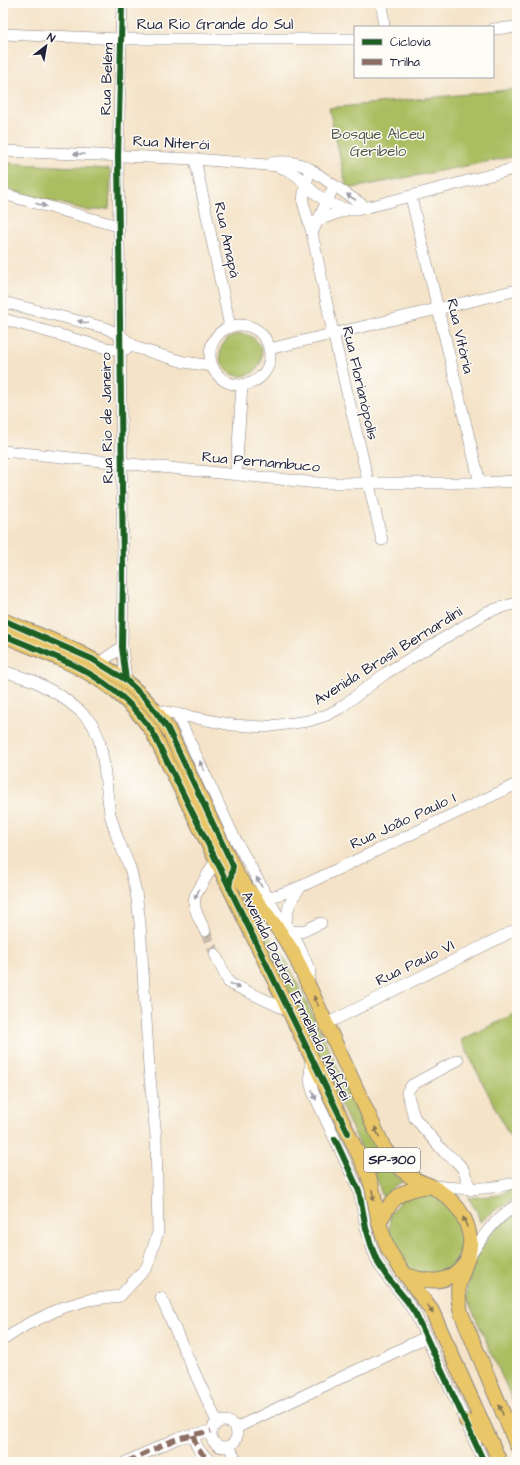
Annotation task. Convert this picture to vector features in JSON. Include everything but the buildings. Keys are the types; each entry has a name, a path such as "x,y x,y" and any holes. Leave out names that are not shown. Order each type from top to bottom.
{"main road":[{"name":"Avenida Doutor Ermelindo Maffei","path":"3,620 77,651 99,662 126,680 155,710 168,730 237,875 287,942 384,1148 399,1168 413,1178 431,1186 447,1196 456,1205 465,1220 471,1239 467,1261 459,1284 458,1298 461,1313 517,1446"},
{"name":"Avenida Doutor Ermelindo Maffei","path":"3,635 91,674 106,683 126,700 142,717 152,731 367,1172 372,1187 378,1223 388,1249 432,1311 500,1462"},
{"path":"378,1223 392,1201 406,1190 431,1186"},
{"path":"406,1275 432,1281 446,1279 458,1272 467,1261"},
{"path":"466,1421 490,1441"}],"street":[{"name":"Rua Belém","path":"118,156 122,3"},
{"path":"382,3 384,26"},
{"path":"494,29 517,27"},
{"name":"Rua Rio Grande do Sul","path":"3,34 121,39 354,39"},
{"name":"Rua Niterói","path":"3,151 195,159 278,166 298,176 316,194 336,207 346,210"},
{"name":"Rua Rio de Janeiro","path":"118,156 119,350 123,569 122,647 126,680"},
{"name":"Rua Amapá","path":"195,159 230,327"},
{"name":"Rua Niterói","path":"266,164 289,161 300,164 310,169 368,208"},
{"path":"318,220 346,210 368,208 517,168"},
{"name":"Rua Florianópolis","path":"310,169 303,202 312,233 333,333 382,540"},
{"path":"312,233 334,186"},
{"path":"3,194 118,226"},
{"name":"Rua Vitória","path":"411,196 480,483"},
{"path":"269,349 517,290"},
{"path":"3,302 106,328 137,348 184,362 212,366"},
{"path":"3,319 106,348 119,350 137,348"},
{"path":"244,325 252,328 263,336 269,349 269,364 264,373 256,380 242,385 231,384 222,379 212,366 210,354 213,342 220,333 230,327 244,325"},
{"path":"236,475 242,385"},
{"name":"Rua Pernambuco","path":"3,451 318,483 480,483 517,481"},
{"name":"Avenida Brasil Bernardini","path":"155,710 233,725 264,727 308,721 327,715 340,708 386,674 489,611 517,603"},
{"path":"99,662 122,647"},
{"path":"3,671 34,681 61,696 80,711 93,724 99,739 110,814 117,837 130,868 136,892 140,924 149,1068 156,1137 158,1232 147,1267 120,1296 88,1300 61,1308 26,1325 3,1340"},
{"path":"178,714 234,837 268,898 299,946 310,971 308,984"},
{"name":"Rua João Paulo I","path":"254,898 279,896 517,784"},
{"path":"205,931 194,907 194,901 195,896 216,860"},
{"name":"Rua João Paulo I","path":"285,924 290,901 293,895 302,886"},
{"path":"254,898 285,924 301,932 321,924"},
{"name":"Rua Paulo VI","path":"326,1024 517,929"},
{"path":"299,946 301,936 306,930"},
{"path":"215,954 229,983 289,1011"},
{"path":"311,1057 310,1080 313,1092 359,1191 366,1228 378,1263 411,1308 466,1421 484,1462"},
{"path":"458,1060 412,1085 407,1092 414,1118 444,1152 463,1169 471,1190"},
{"path":"431,1186 471,1190 503,1186 517,1182"},
{"path":"467,1261 487,1230 499,1218 517,1205"},
{"path":"126,1462 178,1438 193,1435 214,1426 228,1421 233,1424 238,1434 236,1439 229,1446 223,1447 213,1442 211,1436 214,1426 161,1298"},
{"path":"236,1428 426,1337"},
{"path":"193,1435 196,1447 204,1456 213,1462"},
{"path":"229,1446 237,1462"}],"green space":[{"name":"Bosque Alceu Geribelo","path":"517,89 517,156 347,189 329,108"},
{"path":"3,163 109,169 111,175 109,208 89,211 3,188"},
{"path":"241,334 256,340 262,355 256,370 241,376 226,370 220,355 226,340"},
{"path":"242,901 277,946 287,962 382,1160 389,1170 404,1181 395,1186 383,1198 378,1182"},
{"path":"517,1013 517,1151 461,1040"},
{"path":"517,1187 517,1198 498,1208 480,1222 477,1212 468,1198 499,1195"},
{"path":"418,1194 435,1196 449,1208 458,1222 463,1243 455,1265 441,1274 422,1276 409,1268 392,1245 389,1232 390,1214 402,1199"},
{"path":"517,1215 517,1410 466,1296 469,1279 475,1261 488,1237 508,1219"}],"tunnel":[{"path":"205,931 215,954"}],"marked path":[{"path":"126,1462 178,1438 211,1431"},
{"path":"193,1435 200,1451 205,1457 213,1462"}],"cycle path":[{"path":"122,3 118,156 123,569 122,647 126,680"},
{"path":"3,620 92,659 126,680 146,699 168,729 233,866 229,888"},
{"path":"3,635 66,662 103,682 137,712 152,731 348,1133"},
{"path":"335,1139 359,1191 366,1228 378,1263 416,1315 484,1462"}]}
